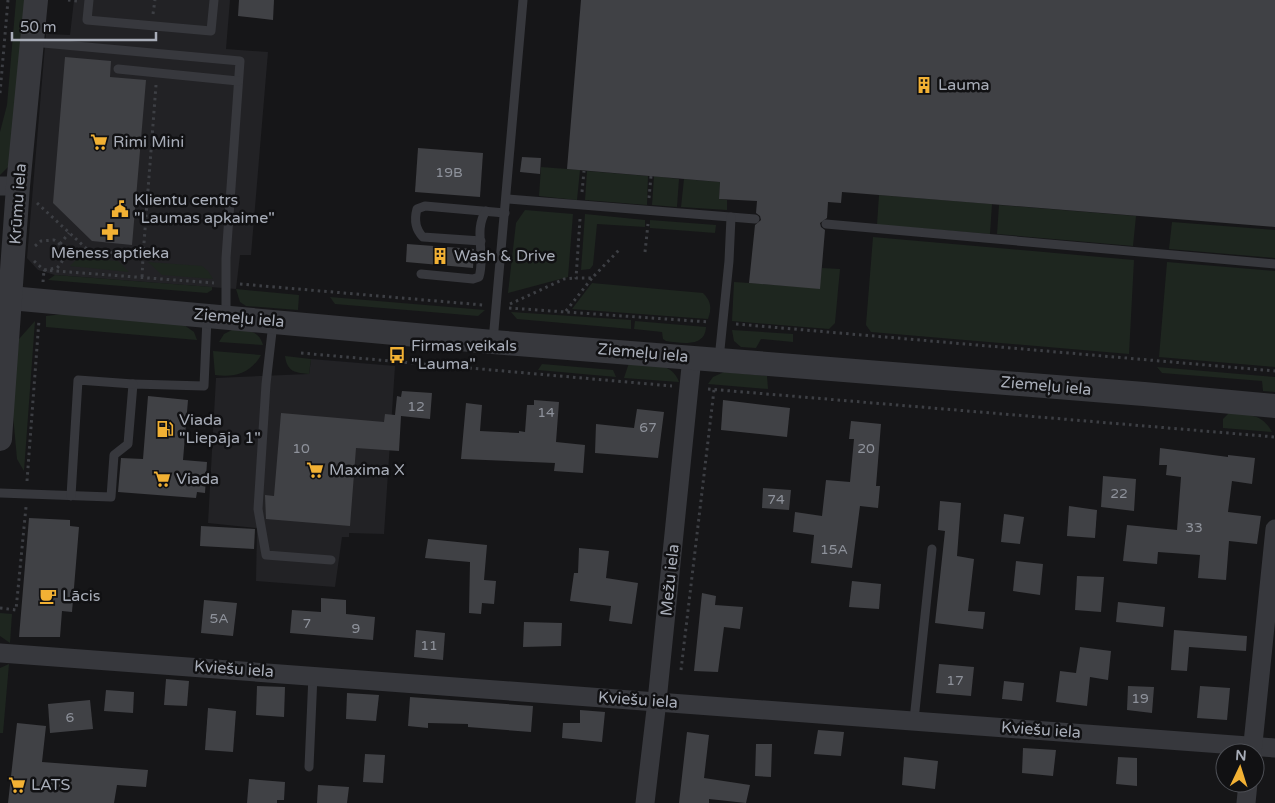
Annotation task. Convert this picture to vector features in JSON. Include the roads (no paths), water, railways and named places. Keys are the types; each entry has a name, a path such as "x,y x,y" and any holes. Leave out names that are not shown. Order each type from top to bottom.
{"street":[{"name":"Krūmu iela","path":"0,439 10,298 9,186 32,42 36,0"},
{"name":"Ziemeļu iela","path":"10,298 493,342 1275,406"},
{"name":"Mežu iela","path":"645,803 658,701 692,357"},
{"path":"1254,743 1275,529"},
{"name":"Kviešu iela","path":"0,653 914,720 1215,747"}],"lane":[{"path":"89,0 87,20 211,31 214,0"},
{"path":"493,342 523,0"},
{"path":"32,42 240,61 226,283 217,316 204,386 78,380 71,496"},
{"path":"118,69 238,81"},
{"path":"507,199 755,219"},
{"path":"481,241 423,237 417,231 415,217 417,208 425,206 505,213"},
{"path":"421,274 473,279 479,276 482,266 480,220 486,211"},
{"path":"719,359 731,217"},
{"path":"826,224 1275,264"},
{"path":"273,321 266,384 258,509 266,555 332,560"},
{"path":"0,494 111,497 114,455 128,444 133,384"},
{"path":"914,720 932,548"},
{"path":"309,767 313,675"}],"place":[{"name":"Lauma","path":"924,85"},
{"name":"Rimi Mini","path":"99,142"},
{"name":"Klientu centrs \"Laumas apkaime\"","path":"120,209"},
{"name":"Mēness aptieka","path":"110,232"},
{"name":"Wash & Drive","path":"440,256"},
{"name":"Firmas veikals \"Lauma\"","path":"397,355"},
{"name":"Viada \"Liepāja 1\"","path":"165,429"},
{"name":"Maxima X","path":"315,470"},
{"name":"Viada","path":"162,479"},
{"name":"Lācis","path":"48,596"},
{"name":"LATS","path":"17,785"}]}
